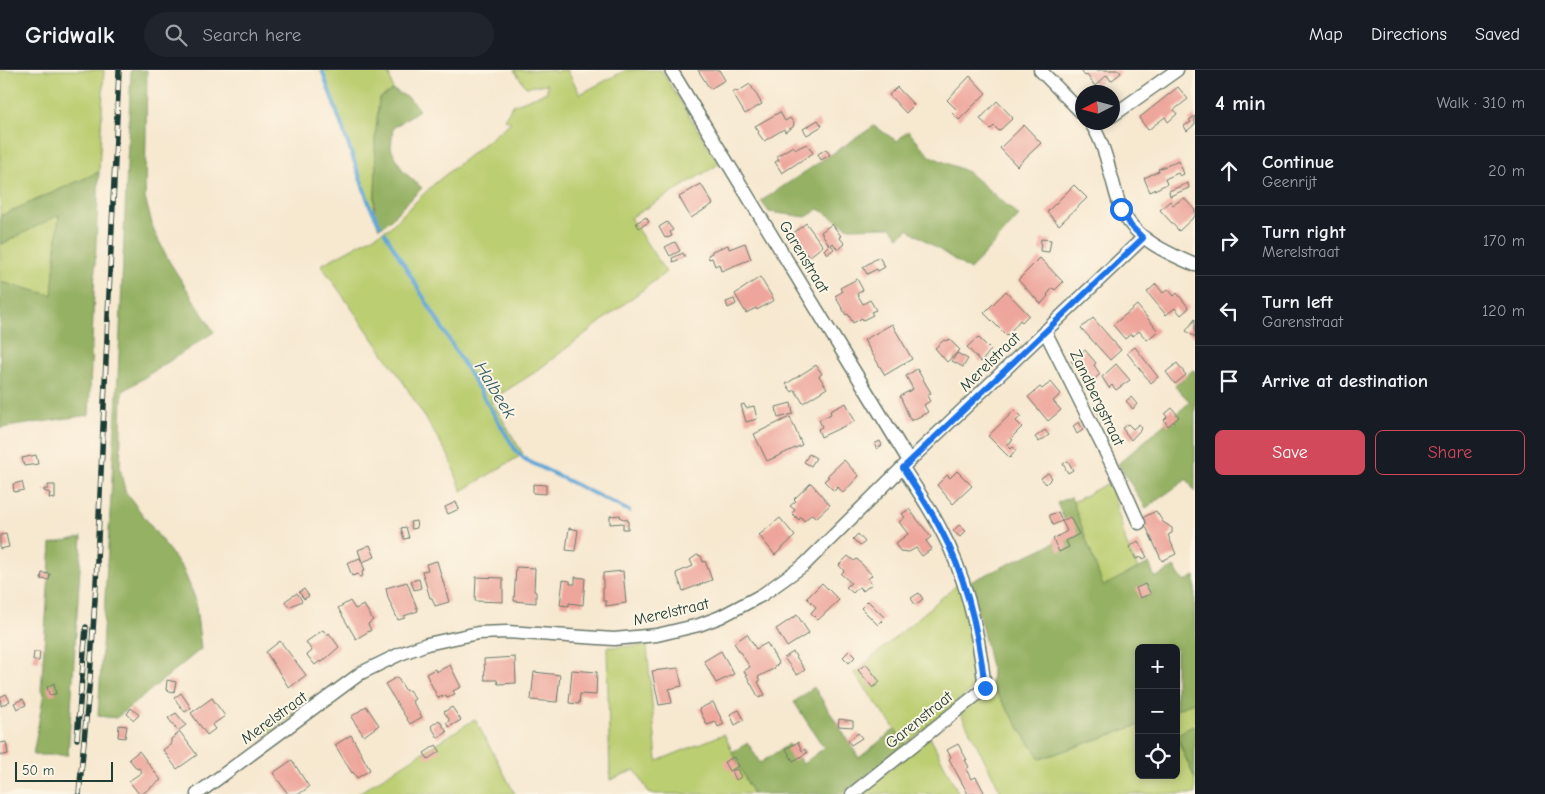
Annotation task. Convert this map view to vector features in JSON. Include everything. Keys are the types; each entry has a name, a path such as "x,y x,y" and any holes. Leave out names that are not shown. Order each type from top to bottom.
{"street":[{"name":"Garenstraat","path":"671,70 906,464 941,530 963,580 981,652 985,688 852,794"},
{"path":"1040,70 1075,106"},
{"path":"1120,110 1177,70"},
{"path":"1098,130 1121,209 1131,226 1143,238 1195,265"},
{"name":"Merelstraat","path":"197,794 362,673 400,654 427,644 478,633 507,632 614,639 633,638 677,630 720,617 762,595 804,565 906,464 1143,238"},
{"name":"Zandbergstraat","path":"1045,331 1139,523"}],"green space":[{"path":"0,70 104,70 99,172 0,216"},
{"path":"131,70 147,70 145,198 154,231 169,261 214,332 122,392 120,468 125,491 183,569 195,598 201,649 116,718 98,716 118,377"},
{"path":"322,70 388,70 393,90 379,99 375,141 374,216"},
{"path":"514,70 554,70 555,73 559,70 567,70 580,94 626,70 661,70 719,164 630,218 666,272 534,373 491,400 523,454 462,491 448,455 400,377 321,265 389,228 435,183 511,122 504,119 513,105 547,92 547,84 526,87"},
{"path":"393,90 409,98 419,110 393,128 391,148 403,171 422,188 386,224 379,228 374,216 375,141 379,99"},
{"path":"874,126 897,141 908,131 930,156 968,172 1019,216 970,270 908,229 899,237 891,227 849,228 819,209 806,217 769,212 761,201"},
{"path":"99,172 89,415 0,428 0,282 52,295 59,215 0,245 0,216"},
{"path":"59,214 52,296 0,282 0,245"},
{"path":"1193,370 1195,371 1195,492 1187,479 1146,508 1118,464 1190,402 1175,386"},
{"path":"1110,482 1127,546 1138,568 1103,587 1073,502"},
{"path":"1071,497 1103,586 1149,563 1155,578 1174,567 1184,582 1195,576 1195,701 1180,708 1180,644 1135,644 1135,726 1040,759 991,685 992,671 981,623 968,583 1071,535 1057,503"},
{"path":"82,537 68,755 33,755 44,692 41,691 51,544"},
{"path":"959,583 980,670 975,687 906,744 854,673"},
{"path":"647,646 657,761 724,734 753,794 650,794 635,770 610,780 607,647"},
{"path":"991,685 1040,759 1135,726 1135,779 1180,779 1180,746 1195,779 1195,794 1002,794 961,714"},
{"path":"814,687 859,758 895,729 906,744 843,794 753,794 732,752 748,743 760,763 789,744 803,764 824,748 794,702"},
{"path":"1195,701 1195,725 1180,733 1180,708"},
{"path":"297,712 265,736 259,728 276,713"},
{"path":"475,719 515,794 357,794"},
{"path":"1195,725 1195,779 1180,744 1180,733"},
{"path":"930,737 959,794 859,794"}],"building":[{"path":"698,70 719,70 725,80 710,89"},
{"path":"1119,70 1121,73 1111,81 1107,75 1094,85 1087,75 1085,76 1081,71"},
{"path":"970,76 986,93 959,120 952,113 956,109 947,100"},
{"path":"750,84 762,104 745,114 732,92 736,90 737,92"},
{"path":"897,87 914,105 906,113 889,95"},
{"path":"1178,87 1188,99 1174,110 1177,114 1168,122 1165,117 1148,130 1139,118"},
{"path":"997,101 1013,118 999,131 994,126 991,129 980,119"},
{"path":"780,112 785,121 790,118 794,123 793,127 785,132 784,129 764,141 755,126"},
{"path":"1195,116 1195,124 1187,131 1184,126 1191,122 1189,120"},
{"path":"818,120 822,126 807,135 803,129"},
{"path":"1024,125 1041,143 1017,166 1000,148"},
{"path":"807,144 813,153 782,173 775,162 779,160 777,156 793,146 796,149"},
{"path":"826,149 830,155 821,160 818,154"},
{"path":"1179,161 1184,174 1180,176 1178,173 1165,179 1167,184 1150,192 1144,178 1159,171 1158,169"},
{"path":"1188,183 1189,188 1170,196 1169,191"},
{"path":"701,184 713,204 691,218 679,197"},
{"path":"1074,185 1087,198 1059,225 1047,212"},
{"path":"1184,198 1195,210 1195,216 1179,231 1160,210 1170,201 1173,205"},
{"path":"646,217 649,222 639,228 636,223"},
{"path":"667,222 673,230 670,232 672,236 665,238 659,227"},
{"path":"806,223 823,246 809,257 791,235"},
{"path":"832,224 845,244 838,250 833,243 831,245 834,249 828,254 824,250 829,245 821,232"},
{"path":"1041,239 1051,240 1049,252 1040,251"},
{"path":"675,242 680,251 670,256 665,247"},
{"path":"745,243 751,259 721,271 719,264 715,266 712,258 709,259 708,255 712,251 728,245 729,249"},
{"path":"683,253 685,257 673,262 672,258"},
{"path":"879,257 885,267 867,274 863,267"},
{"path":"1040,258 1063,282 1055,290 1053,288 1041,304 1018,280"},
{"path":"760,277 774,300 757,310 756,308 746,313 735,294"},
{"path":"857,279 863,290 857,294 863,304 870,300 876,310 871,312 873,315 853,323 835,296 842,292 840,288"},
{"path":"1156,284 1163,293 1168,289 1174,296 1177,293 1189,308 1181,315 1175,308 1166,315 1147,292"},
{"path":"1006,291 1029,315 1022,322 1020,320 1007,336 984,313"},
{"path":"734,299 736,304 728,308 726,302"},
{"path":"1137,305 1158,331 1147,340 1139,331 1125,339 1113,325"},
{"path":"1093,318 1121,350 1110,360 1081,328"},
{"path":"1195,319 1195,337 1186,331"},
{"path":"892,324 912,359 885,375 864,340"},
{"path":"978,337 991,350 981,362 967,347"},
{"path":"949,339 960,350 947,362 935,348 944,340"},
{"path":"1135,347 1158,377 1151,383 1127,353"},
{"path":"1085,350 1096,363 1094,365 1100,374 1090,383 1071,361"},
{"path":"957,353 968,359 963,367 952,361"},
{"path":"1177,363 1186,375 1175,384 1166,372"},
{"path":"1116,364 1130,380 1116,390 1112,385 1109,388 1102,377"},
{"path":"816,365 822,374 819,376 827,388 803,403 795,390 792,392 786,384"},
{"path":"917,369 931,393 927,396 930,401 924,405 928,412 911,421 900,396 913,389 906,376"},
{"path":"1051,382 1061,394 1053,401 1061,410 1048,421 1028,397 1040,387 1042,389"},
{"path":"1131,397 1137,404 1133,409 1126,401"},
{"path":"791,403 793,414 778,418 776,407"},
{"path":"846,403 855,421 821,437 818,429 822,427 819,420 831,414 830,411"},
{"path":"744,404 746,408 754,406 757,419 746,422 741,405"},
{"path":"1172,408 1179,417 1168,426 1164,420 1167,417 1165,414"},
{"path":"1105,409 1112,422 1105,426 1098,412"},
{"path":"1015,410 1021,416 1016,421 1022,427 1007,445 1011,449 1013,447 1016,450 1010,458 988,436"},
{"path":"790,417 802,445 767,461 754,434"},
{"path":"1079,422 1083,430 1077,434 1073,426"},
{"path":"1128,424 1133,429 1139,424 1142,428 1131,440 1122,428"},
{"path":"1045,430 1049,435 1039,442 1035,437"},
{"path":"880,441 882,445 877,449 874,444"},
{"path":"809,454 816,458 811,466 804,462"},
{"path":"36,455 38,464 24,466 22,458"},
{"path":"844,460 859,476 843,493 838,487 834,491 824,481"},
{"path":"1068,461 1073,470 1068,473 1063,464"},
{"path":"957,471 972,486 953,504 937,485 947,475 950,478"},
{"path":"1048,473 1052,478 1046,484 1041,478"},
{"path":"22,482 24,490 14,492 13,484"},
{"path":"811,483 830,505 816,518 812,514 804,521 801,517 799,520 792,513 795,510 790,506 796,501 794,499"},
{"path":"533,484 546,485 546,494 533,493"},
{"path":"48,485 55,485 55,499 49,498 50,493 44,491 44,489 48,489"},
{"path":"456,502 459,509 448,514 445,507"},
{"path":"909,509 931,537 926,541 932,549 922,556 916,548 909,552 900,551 895,544 908,534 899,522 905,517 902,514"},
{"path":"1156,511 1163,522 1172,528 1172,533 1168,535 1176,554 1162,561 1142,518"},
{"path":"1058,512 1062,521 1053,525 1049,515"},
{"path":"620,515 621,518 628,520 628,529 623,529 623,523 610,524 610,516"},
{"path":"1070,517 1079,534 1066,541 1069,547 1059,552 1053,539 1067,531 1062,521"},
{"path":"780,518 795,536 775,555 759,535"},
{"path":"416,521 417,528 412,529 410,522"},
{"path":"959,525 966,531 960,537 953,531"},
{"path":"406,527 409,538 404,539 401,528"},
{"path":"569,528 578,530 575,551 566,550"},
{"path":"6,534 9,547 0,549 0,535"},
{"path":"858,534 865,542 860,546 853,539"},
{"path":"1138,541 1147,557 1143,559 1142,557 1136,559 1129,547"},
{"path":"370,545 375,557 362,562 358,550"},
{"path":"697,555 701,556 703,562 705,561 712,580 683,591 676,573 693,566 690,560"},
{"path":"848,556 854,561 857,559 872,575 868,579 872,584 863,591 859,587 853,593 846,587 851,583 841,574 844,571 839,565"},
{"path":"360,558 365,570 362,572 363,576 360,577 358,574 352,576 347,563"},
{"path":"437,561 449,602 435,606 432,598 430,598 422,571 428,570 426,564"},
{"path":"516,567 535,568 534,591 536,592 536,603 514,601"},
{"path":"623,571 626,603 606,606 606,601 603,601 603,573"},
{"path":"42,573 50,574 49,580 41,579"},
{"path":"476,577 503,578 503,602 475,601"},
{"path":"575,577 585,578 583,605 569,603 569,606 560,605 563,580 570,581 570,584 575,584"},
{"path":"419,579 421,588 414,590 411,581"},
{"path":"407,582 418,611 398,620 388,598 386,588"},
{"path":"822,583 839,600 818,620 811,613 816,607 807,598"},
{"path":"1145,584 1151,594 1140,598 1136,588"},
{"path":"304,589 309,596 304,599 299,592"},
{"path":"297,593 302,601 289,607 285,601"},
{"path":"919,593 923,599 915,605 911,598"},
{"path":"350,601 355,609 364,605 373,620 368,624 371,630 356,639 338,608"},
{"path":"868,601 885,618 878,625 861,608"},
{"path":"797,615 809,633 787,647 776,629"},
{"path":"323,630 327,635 329,633 339,647 321,663 320,661 315,665 307,655 312,651 306,642"},
{"path":"747,634 756,649 767,643 779,664 758,677 760,681 758,682 765,695 759,698 744,671 750,667 734,643"},
{"path":"280,641 306,675 289,688 266,652"},
{"path":"721,651 734,674 716,683 704,661"},
{"path":"849,651 855,657 849,663 843,657"},
{"path":"34,652 40,652 39,661 33,660"},
{"path":"793,652 805,670 797,675 784,658"},
{"path":"515,657 516,683 498,684 497,680 485,680 484,659"},
{"path":"866,664 880,682 873,688 858,670"},
{"path":"450,665 461,687 453,691 455,694 447,698 446,695 438,698 426,674 435,669 436,672"},
{"path":"678,668 682,686 669,689 672,703 659,705 652,671"},
{"path":"572,670 597,672 596,695 580,694 579,704 569,703"},
{"path":"534,672 560,675 557,702 531,700"},
{"path":"397,677 406,691 409,690 415,699 412,701 422,717 410,724 385,684"},
{"path":"167,680 176,682 174,692 166,690"},
{"path":"54,683 56,694 50,695 47,687"},
{"path":"181,693 191,708 185,712 174,698"},
{"path":"6,694 10,701 1,706 0,697"},
{"path":"212,698 225,716 212,725 215,729 207,735 191,713"},
{"path":"23,699 26,705 17,709 14,703"},
{"path":"713,702 724,724 718,727 716,722 707,725 699,709"},
{"path":"366,706 379,725 364,736 351,717"},
{"path":"452,707 461,720 449,727 446,723 449,719 444,712"},
{"path":"131,708 139,715 134,720 127,714"},
{"path":"739,710 744,720 735,725 730,714"},
{"path":"176,713 186,725 178,731 168,718"},
{"path":"839,719 853,721 853,727 838,726"},
{"path":"439,720 447,732 438,738 431,726"},
{"path":"119,725 127,726 125,738 118,737"},
{"path":"180,732 197,755 177,769 163,750 171,744 171,739"},
{"path":"858,733 862,738 851,745 848,741"},
{"path":"351,735 370,770 357,778 335,745"},
{"path":"6,742 8,754 0,756 0,743"},
{"path":"798,742 802,751 805,749 807,753 793,761 786,749"},
{"path":"958,744 967,760 965,760 969,767 966,769 971,779 976,777 984,792 980,794 968,794 949,759 951,757 947,750"},
{"path":"436,745 440,751 428,759 424,753"},
{"path":"139,751 161,780 142,794 139,794 129,781 142,772 129,759"},
{"path":"734,757 739,766 729,771 724,762"},
{"path":"292,760 309,787 299,794 288,794 273,773"},
{"path":"737,769 741,777 736,780 732,771"}],"waterway":[{"name":"Halbeek","path":"322,70 370,206 380,225"},
{"name":"Halbeek","path":"385,233 516,451 526,460 629,511"}],"railway":[{"path":"79,794 90,677 96,584 119,70"},
{"path":"77,739 86,627"}],"route":[{"path":"985,688 981,652 963,580 941,530 903,468 1143,238 1131,226 1121,209"}]}
